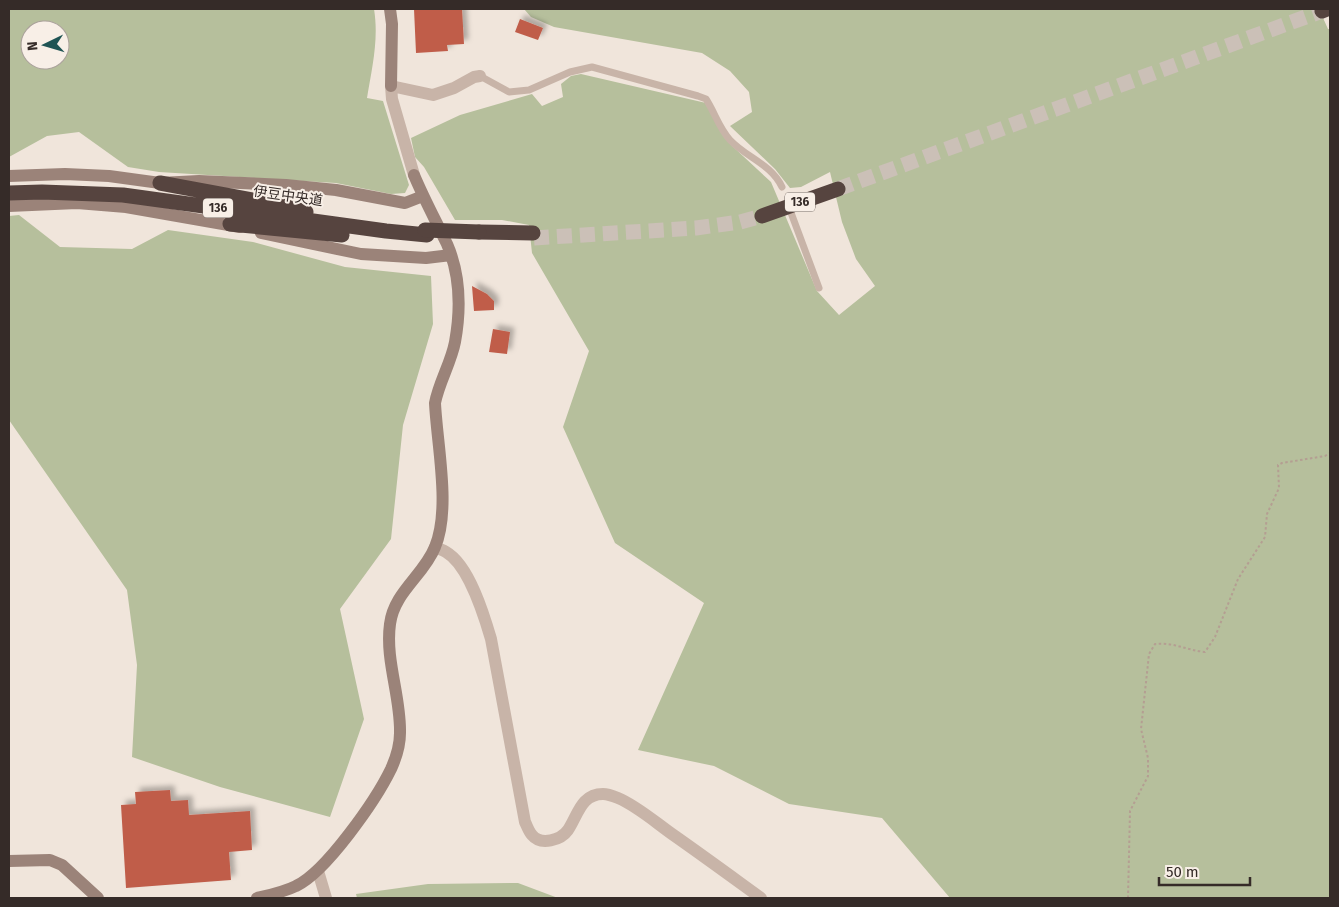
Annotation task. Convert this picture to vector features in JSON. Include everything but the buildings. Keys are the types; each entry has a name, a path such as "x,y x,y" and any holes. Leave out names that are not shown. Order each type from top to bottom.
{"highway":[{"path":"160,183 278,205 334,219"},
{"name":"伊豆中央道","path":"9,188 60,184 140,191 423,233"},
{"name":"136","path":"761,213 836,185"},
{"name":"伊豆中央道","path":"9,193 42,192 123,195 423,233 534,235"},
{"path":"230,224 343,236 388,238 423,233"}],"street":[{"path":"256,898 297,886 318,871 338,848 380,789 392,768 400,734 389,644 390,624 393,610 401,594 426,564 435,547 440,530 443,506 436,404 437,392 455,344 458,316 457,280 451,255 414,175 392,99 392,24 390,9"},
{"path":"391,86 433,95 442,93 474,77 480,76"},
{"path":"9,176 109,176 160,183 199,181 304,187 336,190 405,203 423,196"},
{"path":"9,206 77,203 126,207 230,224 266,234 361,254 426,258 451,255"},
{"path":"435,547 447,552 460,564 486,619 525,822 532,836 538,840 552,841 560,838 568,830 578,810 588,798 603,794 611,795 650,818 761,898"},
{"path":"9,861 50,860 62,865 98,898"},
{"path":"318,871 326,898"}],"lane":[{"path":"480,76 509,92 530,90 570,72 592,67 698,96 706,99 730,140 769,169 782,188"},
{"path":"790,210 819,288"}],"path":[{"path":"1128,898 1130,811 1148,776 1148,758 1141,729 1149,654 1154,644 1166,642 1191,650 1205,652 1215,637 1238,579 1265,537 1267,514 1279,488 1278,465 1325,456 1330,453"}],"green space":[{"path":"9,9 374,9 376,31 373,65 367,98 383,101 409,185 405,193 391,194 336,183 159,172 128,167 79,132 47,136 9,157"},
{"path":"524,9 1319,9 1328,29 1330,29 1330,898 950,898 882,818 789,804 714,766 638,750 704,603 615,543 563,427 589,351 532,253 529,225 502,220 455,220 424,167 415,157 411,138 460,115 532,94 542,106 563,97 561,84 571,76 581,74 706,103 729,143 771,182 817,291 839,315 875,286 856,259 842,222 830,172 801,187 790,188 775,169 730,126 752,112 749,92 730,71 702,53 554,27 531,17"},
{"path":"19,215 60,247 132,249 168,230 253,242 345,267 431,276 433,324 403,425 391,539 340,609 364,719 330,817 220,787 132,757 137,665 127,590 9,420 9,216"},
{"path":"518,883 558,898 357,898 356,894 428,884"}],"tunnel":[{"path":"838,189 1322,11"},
{"path":"534,238 696,228 740,222 762,216"}]}
